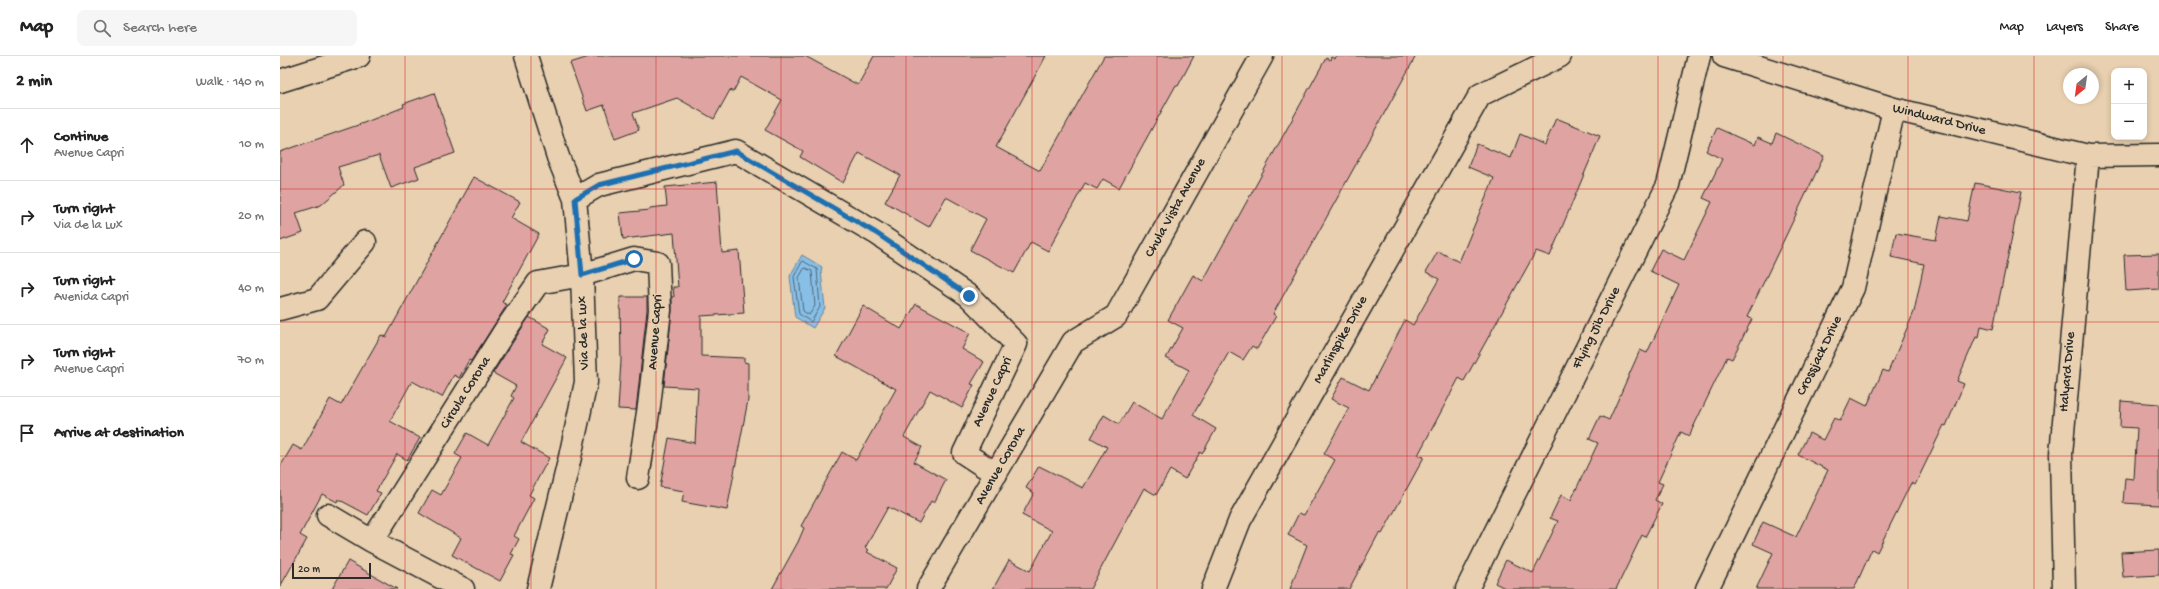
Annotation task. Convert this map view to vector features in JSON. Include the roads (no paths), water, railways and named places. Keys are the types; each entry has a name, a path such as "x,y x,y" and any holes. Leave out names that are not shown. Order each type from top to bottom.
{"street":[{"path":"280,81 359,56"},
{"name":"Via de la Lux","path":"526,56 558,157 575,199 582,275 586,382 570,457 538,589"},
{"name":"Chula Vista Avenue","path":"1073,342 1116,316 1262,56"},
{"name":"Marlinspike Drive","path":"1213,589 1240,520 1480,95 1560,56"},
{"name":"Flying Jib Drive","path":"1467,589 1668,185 1699,56"},
{"name":"Windward Drive","path":"1724,56 1894,109 2088,156 2159,155"},
{"name":"Crossjack Drive","path":"1707,589 1853,288 1894,109"},
{"name":"Avenue Capri","path":"575,199 599,185 736,151 876,233 969,296 1016,344 964,453 996,474"},
{"name":"Halyard Drive","path":"2064,589 2061,454 2088,156"},
{"path":"280,309 317,299 365,242"},
{"name":"Avenue Capri","path":"582,275 634,259 658,263 660,310 649,406 638,478"},
{"name":"Circula Corona","path":"372,541 504,332 538,284 582,275"},
{"name":"Avenue Corona","path":"928,589 1073,342"},
{"path":"328,515 372,541 463,589"}],"water":[{"path":"802,255 822,267 821,271 825,308 813,328 795,317 790,276"}]}
